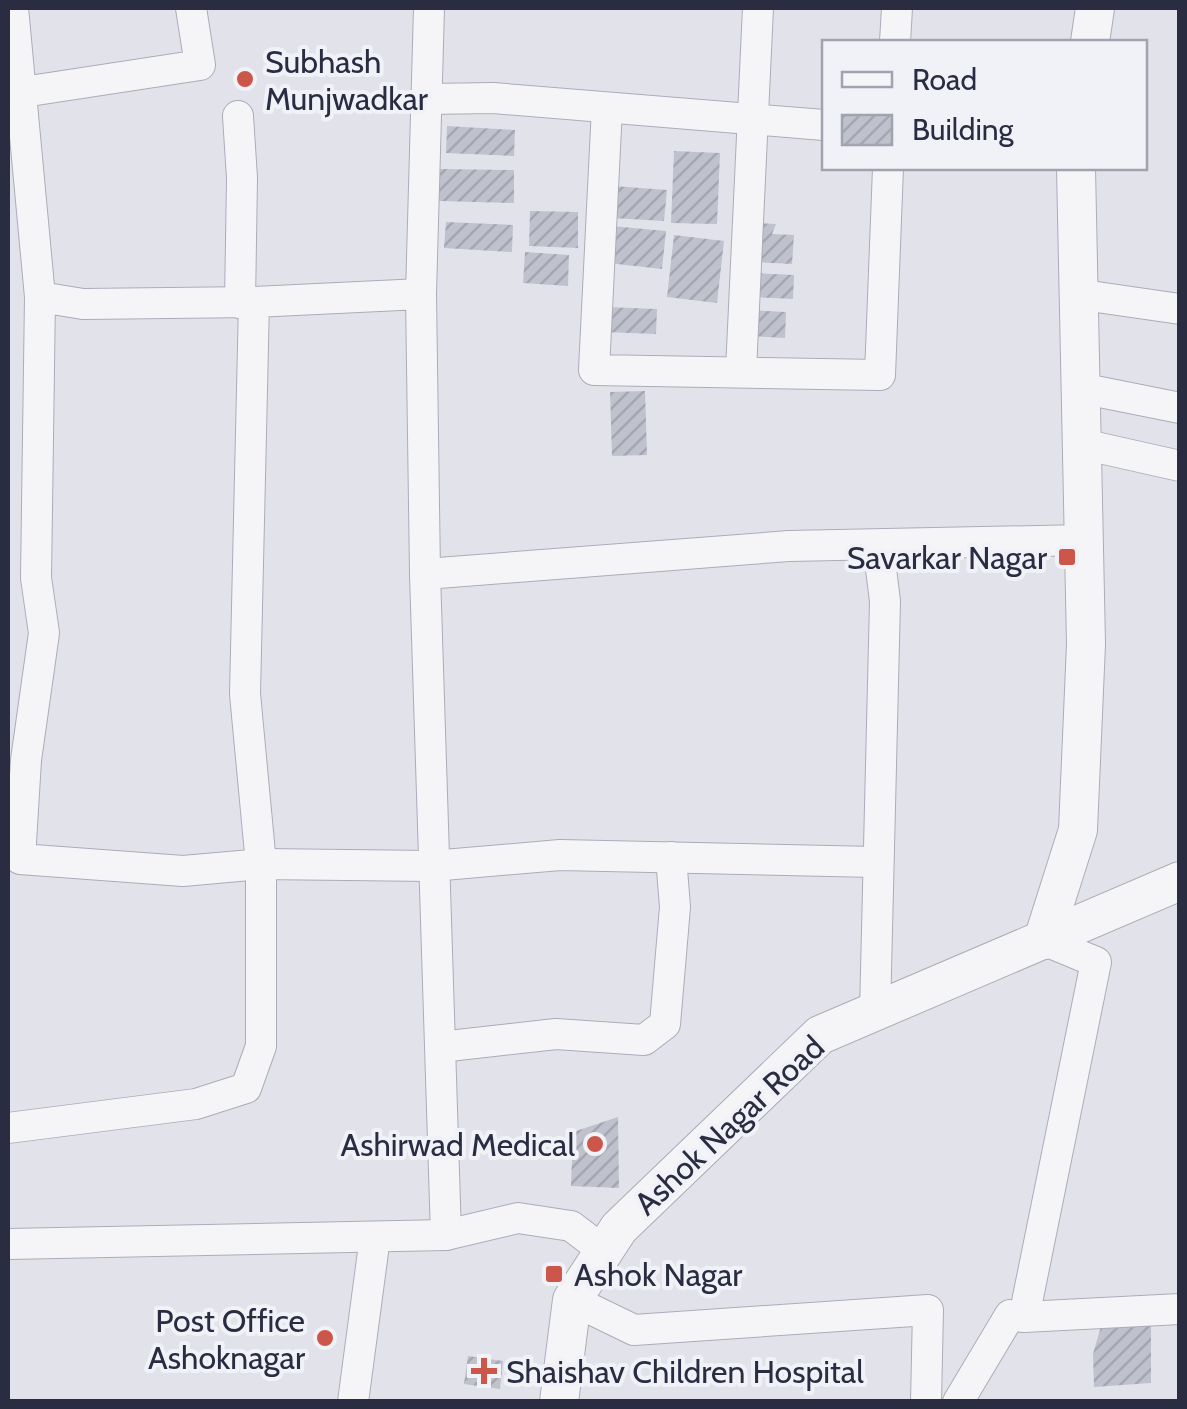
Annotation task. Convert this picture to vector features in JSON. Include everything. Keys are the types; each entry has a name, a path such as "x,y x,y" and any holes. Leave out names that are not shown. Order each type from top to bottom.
{"street":[{"path":"13,8 40,296 36,578 44,633 26,760 20,859 183,871 261,864 432,866 560,854 876,862"},
{"path":"23,92 200,65 191,8"},
{"path":"429,8 421,294 432,866 446,1235"},
{"path":"741,371 758,8"},
{"path":"895,40 897,8"},
{"path":"1090,40 1095,8"},
{"path":"428,98 493,98 822,125"},
{"path":"606,108 594,370 880,375 888,170"},
{"path":"8,1128 196,1104 246,1088 261,1046 261,864 246,694 247,303 238,116"},
{"path":"1024,1317 1096,962 1043,940 1078,830 1086,644 1076,170"},
{"path":"40,296 83,304 247,303 421,294"},
{"path":"1076,294 1180,309"},
{"path":"1080,388 1180,408"},
{"path":"1082,444 1180,466"},
{"path":"425,574 789,546 1084,540"},
{"path":"875,1012 880,939 876,862 885,601 878,545"},
{"path":"440,1047 556,1034 644,1040 665,1024 675,908 671,857"},
{"name":"Ashok Nagar Road","path":"559,1402 572,1300 619,1228 820,1035 1180,881"},
{"path":"8,1244 446,1235 518,1218 570,1226 604,1251"},
{"path":"354,1402 374,1237"},
{"path":"572,1300 634,1330 928,1310 926,1402"},
{"path":"958,1402 1010,1316 1180,1308"}],"building":[{"path":"447,126 515,130 514,156 446,153"},
{"path":"674,151 720,153 717,224 671,223"},
{"path":"439,169 514,170 514,203 439,201"},
{"path":"614,186 667,190 664,221 612,218"},
{"path":"530,211 578,212 578,248 529,246"},
{"path":"446,222 513,225 512,252 444,248"},
{"path":"757,223 776,224 772,234 794,235 792,264 754,262"},
{"path":"611,226 666,231 662,269 608,263"},
{"path":"674,235 724,241 717,303 667,297"},
{"path":"525,252 569,255 568,286 523,283"},
{"path":"754,273 794,275 793,299 753,297"},
{"path":"605,307 657,309 656,334 604,332"},
{"path":"750,310 786,312 785,338 749,336"},
{"path":"645,391 647,455 612,456 610,392"},
{"name":"Ashirwad Medical","path":"618,1117 619,1188 571,1186 573,1132"},
{"path":"1151,1323 1151,1383 1094,1387 1093,1354 1101,1326"},
{"path":"468,1356 503,1361 500,1389 464,1384"}],"place":[{"name":"Subhash Munjwadkar","path":"245,79"},
{"name":"Savarkar Nagar","path":"1067,557"},
{"name":"Ashirwad Medical","path":"595,1144"},
{"name":"Ashok Nagar","path":"554,1274"},
{"name":"Post Office Ashoknagar","path":"325,1338"},
{"name":"Shaishav Children Hospital","path":"484,1371"}]}
